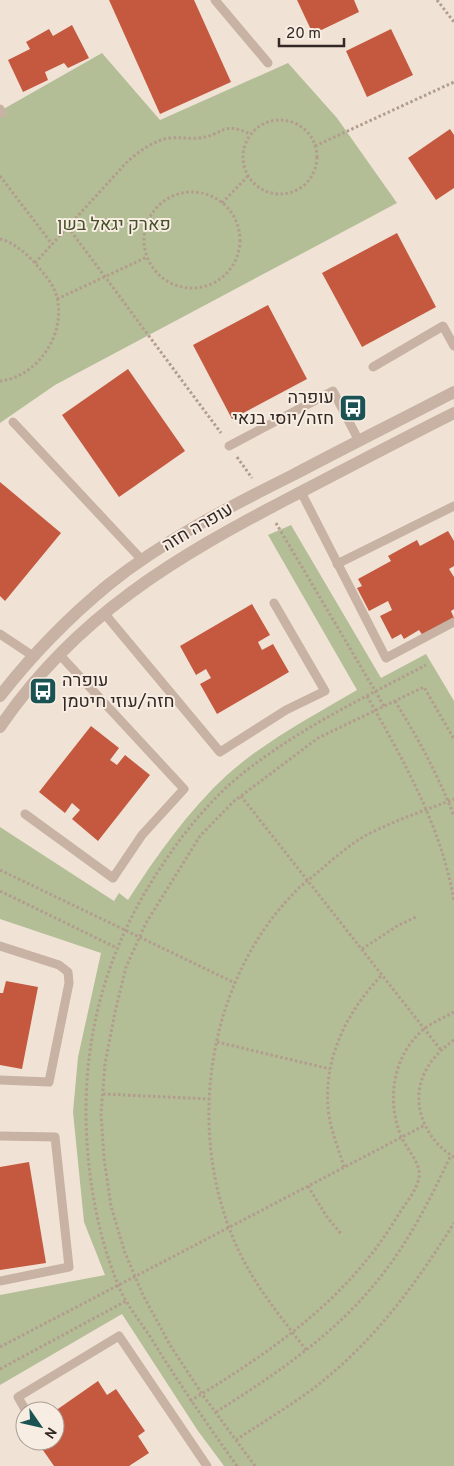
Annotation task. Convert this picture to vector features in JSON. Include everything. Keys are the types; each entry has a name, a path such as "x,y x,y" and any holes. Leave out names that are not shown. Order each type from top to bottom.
{"street":[{"name":"עופרה חזה","path":"0,696 33,656 82,608 142,560 205,521 454,392"},
{"name":"עופרה חזה","path":"0,727 12,708 59,654 104,613 140,584 183,556 268,509 454,413"}],"lane":[{"path":"215,0 268,63"},
{"path":"372,367 444,326 454,346"},
{"path":"229,446 333,390 359,441"},
{"path":"13,422 142,560"},
{"path":"300,492 386,658 454,622"},
{"path":"337,564 454,506"},
{"path":"104,613 220,752 286,710 325,692 274,603"},
{"path":"0,634 33,656"},
{"path":"25,814 113,878 142,835 184,789 59,654"},
{"path":"0,946 59,965 68,972 70,983 49,1082 0,1080"},
{"path":"0,1136 54,1137 70,1267 0,1281"},
{"path":"20,1401 18,1397 120,1336 202,1464"}],"path":[{"path":"437,0 454,22"},
{"path":"315,146 454,82"},
{"path":"271,121 295,122 305,129 315,146 317,163 313,174 306,184 295,191 283,194 271,193 260,188 248,176 243,157 245,145 250,134 259,126 271,121"},
{"path":"35,263 126,163 155,143 169,138 200,138 236,127 250,134"},
{"path":"0,176 52,244"},
{"path":"222,203 248,176"},
{"path":"189,192 204,194 222,203 230,210 237,223 240,238 239,253 232,267 221,279 206,287 190,289 173,285 159,276 144,247 145,230 151,215 161,204 174,196 189,192"},
{"path":"68,227 261,491"},
{"path":"0,239 29,256 50,281 58,299 58,322 49,346 41,359 27,372 9,380 0,381"},
{"path":"58,299 147,256"},
{"path":"268,509 384,706"},
{"path":"237,1466 190,1402 126,1301 118,1285 103,1240 94,1200 87,1149 85,1105 88,1063 96,1013 108,967 143,892 176,845 230,784 301,734 426,665"},
{"path":"255,1466 202,1394 170,1345 135,1276 111,1206 104,1158 101,1114 105,1064 126,967 170,881 200,836 242,796 318,738 424,686 453,735"},
{"path":"367,696 410,771 428,810 442,847 454,901"},
{"path":"395,701 422,746 454,816"},
{"path":"242,796 442,1050"},
{"path":"306,1350 273,1308 236,1246 215,1173 209,1132 210,1099 221,1022 235,983 247,958 293,894 363,838 454,799"},
{"path":"0,870 235,983"},
{"path":"0,891 117,948"},
{"path":"362,949 397,926 416,917"},
{"path":"344,1167 331,1125 327,1091 332,1055 348,1017 367,990 382,975"},
{"path":"190,1402 262,1356 335,1298 363,1268 384,1238 412,1193 419,1176 417,1163 402,1137 393,1111 393,1088 398,1064 424,1028 454,1012"},
{"path":"216,1412 306,1350 360,1302 385,1272 429,1201 453,1156 444,1151 429,1135 421,1115 419,1094 424,1073 442,1050 454,1040"},
{"path":"217,1042 330,1069"},
{"path":"103,1094 210,1099"},
{"path":"0,1347 425,1124"},
{"path":"308,1186 327,1217 342,1235"},
{"path":"236,1440 329,1376 370,1337 407,1294 454,1223"},
{"path":"0,1369 126,1301"}],"green space":[{"name":"פארק יגאל בשן","path":"102,53 160,120 288,63 337,118 397,203 55,385 0,423 0,111"},
{"path":"291,525 381,678 426,654 454,701 454,1466 224,1466 198,1431 122,1314 0,1385 0,1295 105,1275 84,1222 73,1112 78,1057 101,953 0,919 0,827 114,901 119,893 128,900 174,834 199,803 227,775 273,740 357,690 268,535"}],"building":[{"path":"109,0 194,0 231,82 160,114"},
{"path":"297,0 354,0 359,12 313,34"},
{"path":"72,25 89,58 68,68 64,63 45,72 48,80 23,92 8,60 30,49 26,42 49,29 53,36"},
{"path":"391,29 413,75 367,97 346,51"},
{"path":"450,129 454,135 454,188 436,200 408,158"},
{"path":"397,233 436,307 362,347 322,273"},
{"path":"268,305 307,379 232,419 193,345"},
{"path":"128,369 185,451 119,497 62,415"},
{"path":"0,482 61,533 5,601 0,596"},
{"path":"448,531 454,541 454,566 449,569 454,577 454,609 451,611 454,618 423,636 419,630 404,639 401,634 392,639 380,616 392,610 388,601 369,611 357,588 362,586 358,579 391,561 388,556 417,540 420,546"},
{"path":"252,604 270,635 258,642 262,650 273,644 289,672 217,714 200,684 211,678 206,669 196,675 180,646"},
{"path":"91,726 119,748 110,760 117,765 125,755 150,775 98,841 72,819 80,810 72,803 65,813 39,792"},
{"path":"6,981 38,987 22,1069 0,1065 0,993 3,993"},
{"path":"29,1162 46,1263 0,1270 0,1167"},
{"path":"98,1381 107,1395 116,1389 145,1431 138,1436 149,1453 129,1466 54,1466 44,1451 65,1451 65,1404"}],"place":[{"name":"עופרה חזה/יוסי בנאי","path":"353,408"},
{"name":"עופרה חזה/עוזי חיטמן","path":"43,691"}]}
